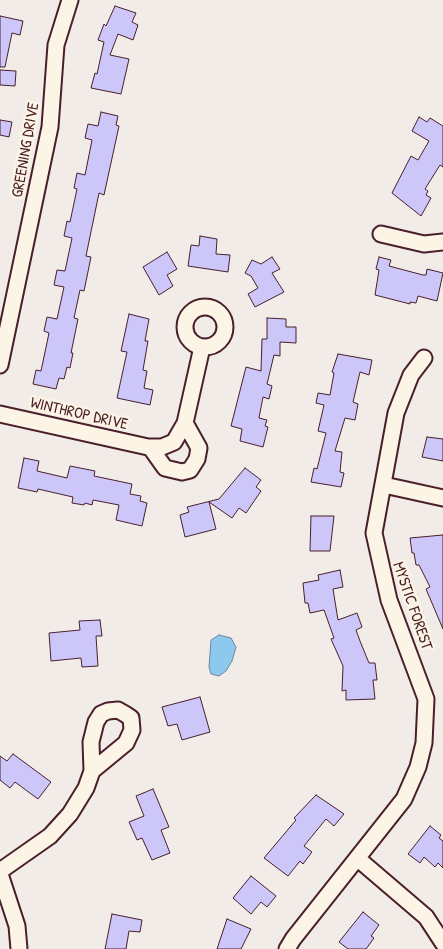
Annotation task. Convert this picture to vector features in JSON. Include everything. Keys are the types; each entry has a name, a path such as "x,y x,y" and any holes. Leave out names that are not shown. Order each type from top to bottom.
{"street":[{"name":"GREENING DRIVE","path":"0,365 50,127 56,45 70,0"},
{"path":"381,234 424,244 443,242"},
{"path":"150,447 165,468 182,472 190,470 197,459 199,448 185,423 202,347"},
{"name":"MYSTIC FOREST","path":"287,949 404,800 418,767 425,735 426,699 389,600 378,561 374,533 377,507 384,485 396,413 411,375 424,358"},
{"name":"WINTHROP DRIVE","path":"0,414 150,447 162,447 174,442 185,423"},
{"path":"384,485 443,498"},
{"path":"19,949 17,926 0,872 50,836 70,814 86,788 92,771"},
{"path":"357,858 426,917 443,943"}],"water":[{"path":"219,635 231,638 236,647 232,661 226,671 219,676 211,674 209,667 211,640"}],"building":[{"path":"115,6 136,13 132,22 138,25 133,40 118,34 110,55 129,59 121,94 91,88 95,73 97,74 104,42 98,40 104,24 106,26"},
{"path":"0,16 23,21 20,35 12,33 5,67 0,67"},
{"path":"0,70 16,71 15,86 0,85"},
{"path":"101,112 118,116 116,125 119,126 104,195 99,193 86,256 91,257 84,291 80,290 74,318 78,319 70,368 67,367 64,379 59,378 56,389 33,384 36,370 41,371 49,333 44,331 47,317 57,319 64,287 54,285 57,270 65,271 72,238 64,236 67,221 70,222 77,189 74,188 77,173 85,175 92,140 85,138 88,124 98,126"},
{"path":"419,117 427,122 430,118 443,126 443,167 440,165 425,189 428,191 426,195 431,198 421,216 392,193 411,156 418,160 429,141 412,131"},
{"path":"0,120 12,122 9,137 0,135"},
{"path":"200,236 217,239 216,254 230,255 228,272 188,266 191,245 199,246"},
{"path":"167,252 177,269 167,275 173,286 159,295 143,267"},
{"path":"272,257 280,269 272,273 284,292 255,307 248,294 258,288 251,276 245,273 252,260 261,264"},
{"path":"379,257 391,260 389,266 423,275 426,275 427,269 443,273 437,301 418,296 416,303 410,302 410,304 375,295 379,270 376,269"},
{"path":"129,314 149,319 145,341 148,341 143,370 147,371 144,388 153,390 150,405 117,398 127,352 121,351"},
{"path":"267,318 286,319 286,327 296,327 296,343 280,342 280,356 274,355 267,384 272,386 269,399 263,397 259,418 267,420 265,426 268,427 263,447 240,441 242,429 231,426 246,367 261,371 262,339 267,339"},
{"path":"338,354 372,360 369,375 360,372 353,402 358,404 355,420 345,418 335,451 342,452 340,472 344,473 341,487 311,482 314,468 317,469 326,433 318,431 324,405 316,403 318,393 330,395 334,373 332,372"},
{"path":"427,437 443,439 443,461 422,457"},
{"path":"24,458 39,461 37,471 67,478 70,466 95,471 94,476 132,484 130,494 141,496 140,501 147,503 142,526 116,520 119,505 93,500 92,505 72,503 73,497 38,489 37,492 18,488"},
{"path":"245,468 261,480 256,487 261,491 246,513 239,508 232,518 209,502 216,529 185,537 180,515 189,512 187,507 219,499"},
{"path":"311,516 334,516 330,551 310,551"},
{"path":"443,535 443,629 426,589 430,587 419,565 416,565 410,538"},
{"path":"340,570 343,587 333,589 338,620 357,613 362,627 356,630 369,663 375,663 377,680 373,680 375,699 346,700 346,690 342,691 343,666 331,639 334,638 324,610 310,613 308,603 305,603 303,583 319,580 318,575"},
{"path":"100,620 102,636 96,636 98,666 82,667 81,658 51,661 49,633 80,630 79,621"},
{"path":"200,697 210,732 182,740 177,724 168,726 162,707"},
{"path":"13,754 51,782 38,799 15,782 10,788 0,780 0,756 7,761"},
{"path":"153,789 169,827 161,830 170,853 152,860 142,838 137,840 129,822 144,816 136,796"},
{"path":"316,795 344,814 334,826 326,819 304,846 312,852 303,864 300,861 288,876 264,858 296,820 294,818"},
{"path":"430,826 441,835 439,838 443,841 443,868 438,863 435,867 424,857 420,863 408,854"},
{"path":"251,876 276,896 267,907 261,902 251,914 233,898"},
{"path":"363,912 379,925 371,936 374,938 366,949 348,949 339,942"},
{"path":"112,914 142,920 140,932 129,931 126,949 105,949"},
{"path":"227,919 251,929 241,949 217,949"}]}
